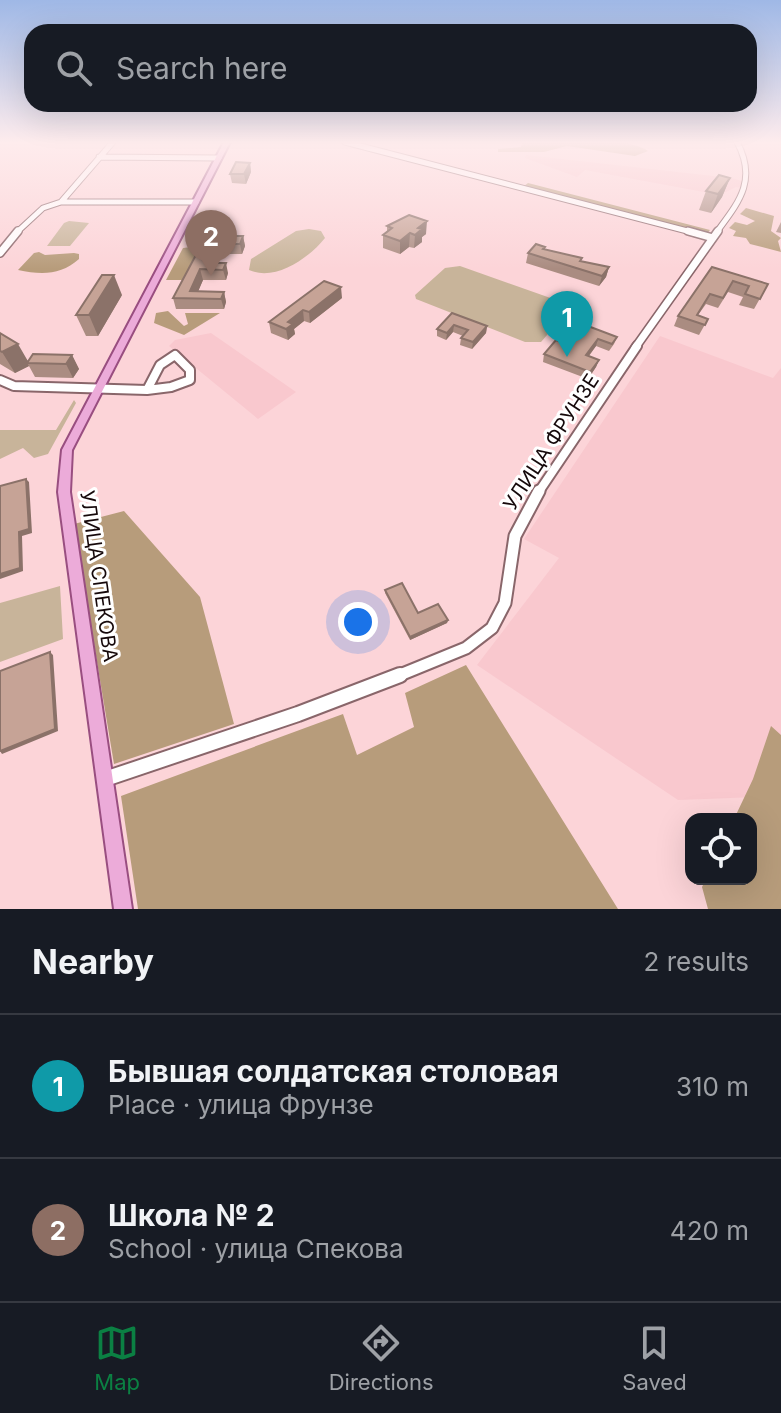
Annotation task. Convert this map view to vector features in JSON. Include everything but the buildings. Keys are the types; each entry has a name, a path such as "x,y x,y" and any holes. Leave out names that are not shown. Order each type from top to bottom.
{"main road":[{"name":"УЛИЦА СПЕКОВА","path":"123,909 64,492 67,450 205,184"}],"street":[{"path":"61,202 76,184"},
{"path":"509,184 713,238"},
{"name":"УЛИЦА ФРУНЗЕ","path":"105,779 373,687 457,652 491,629 506,603 517,528 600,397 654,326 745,193 745,184"},
{"path":"0,253 41,208 51,202 196,202"},
{"path":"0,380 14,386 147,390 175,388 190,380 190,370 175,355 160,365 147,390"}],"shaded area":[{"path":"533,184 710,230 706,235 523,187"},
{"path":"663,184 742,184 743,188 736,187 720,195"},
{"path":"746,208 774,216 771,231 781,238 778,241 781,252 733,236 736,231 729,228 735,222 747,225 755,221 740,214"},
{"path":"64,223 89,223 70,246 47,246"},
{"path":"296,231 321,231 325,238 301,260 270,273 249,270 251,259"},
{"path":"201,236 233,236 186,280 166,280 183,248 191,247"},
{"path":"34,253 45,255 74,253 79,254 79,259 51,272 18,270"},
{"path":"460,266 559,301 568,306 567,312 541,342 525,342 416,299 415,295 445,268"},
{"path":"168,311 184,326 188,324 185,313 220,313 184,335 154,323 156,313"},
{"path":"211,333 296,392 258,419 169,346 175,340"},
{"path":"660,336 773,378 781,368 781,796 678,800 477,665 559,558 524,539"},
{"path":"74,400 76,403 48,454 34,458 23,448 0,459 0,430 56,430"},
{"path":"124,511 200,597 234,724 114,764 74,524"},
{"path":"60,586 63,639 0,662 0,603"},
{"path":"466,665 618,909 138,909 121,796 343,714 357,755 414,727 405,693"},
{"path":"771,726 781,735 781,909 708,909 703,885 757,885 757,813 737,813 753,779"}],"place":[{"name":"Школа № 2","path":"211,276"},
{"name":"Бывшая солдатская столовая","path":"567,357"}]}
